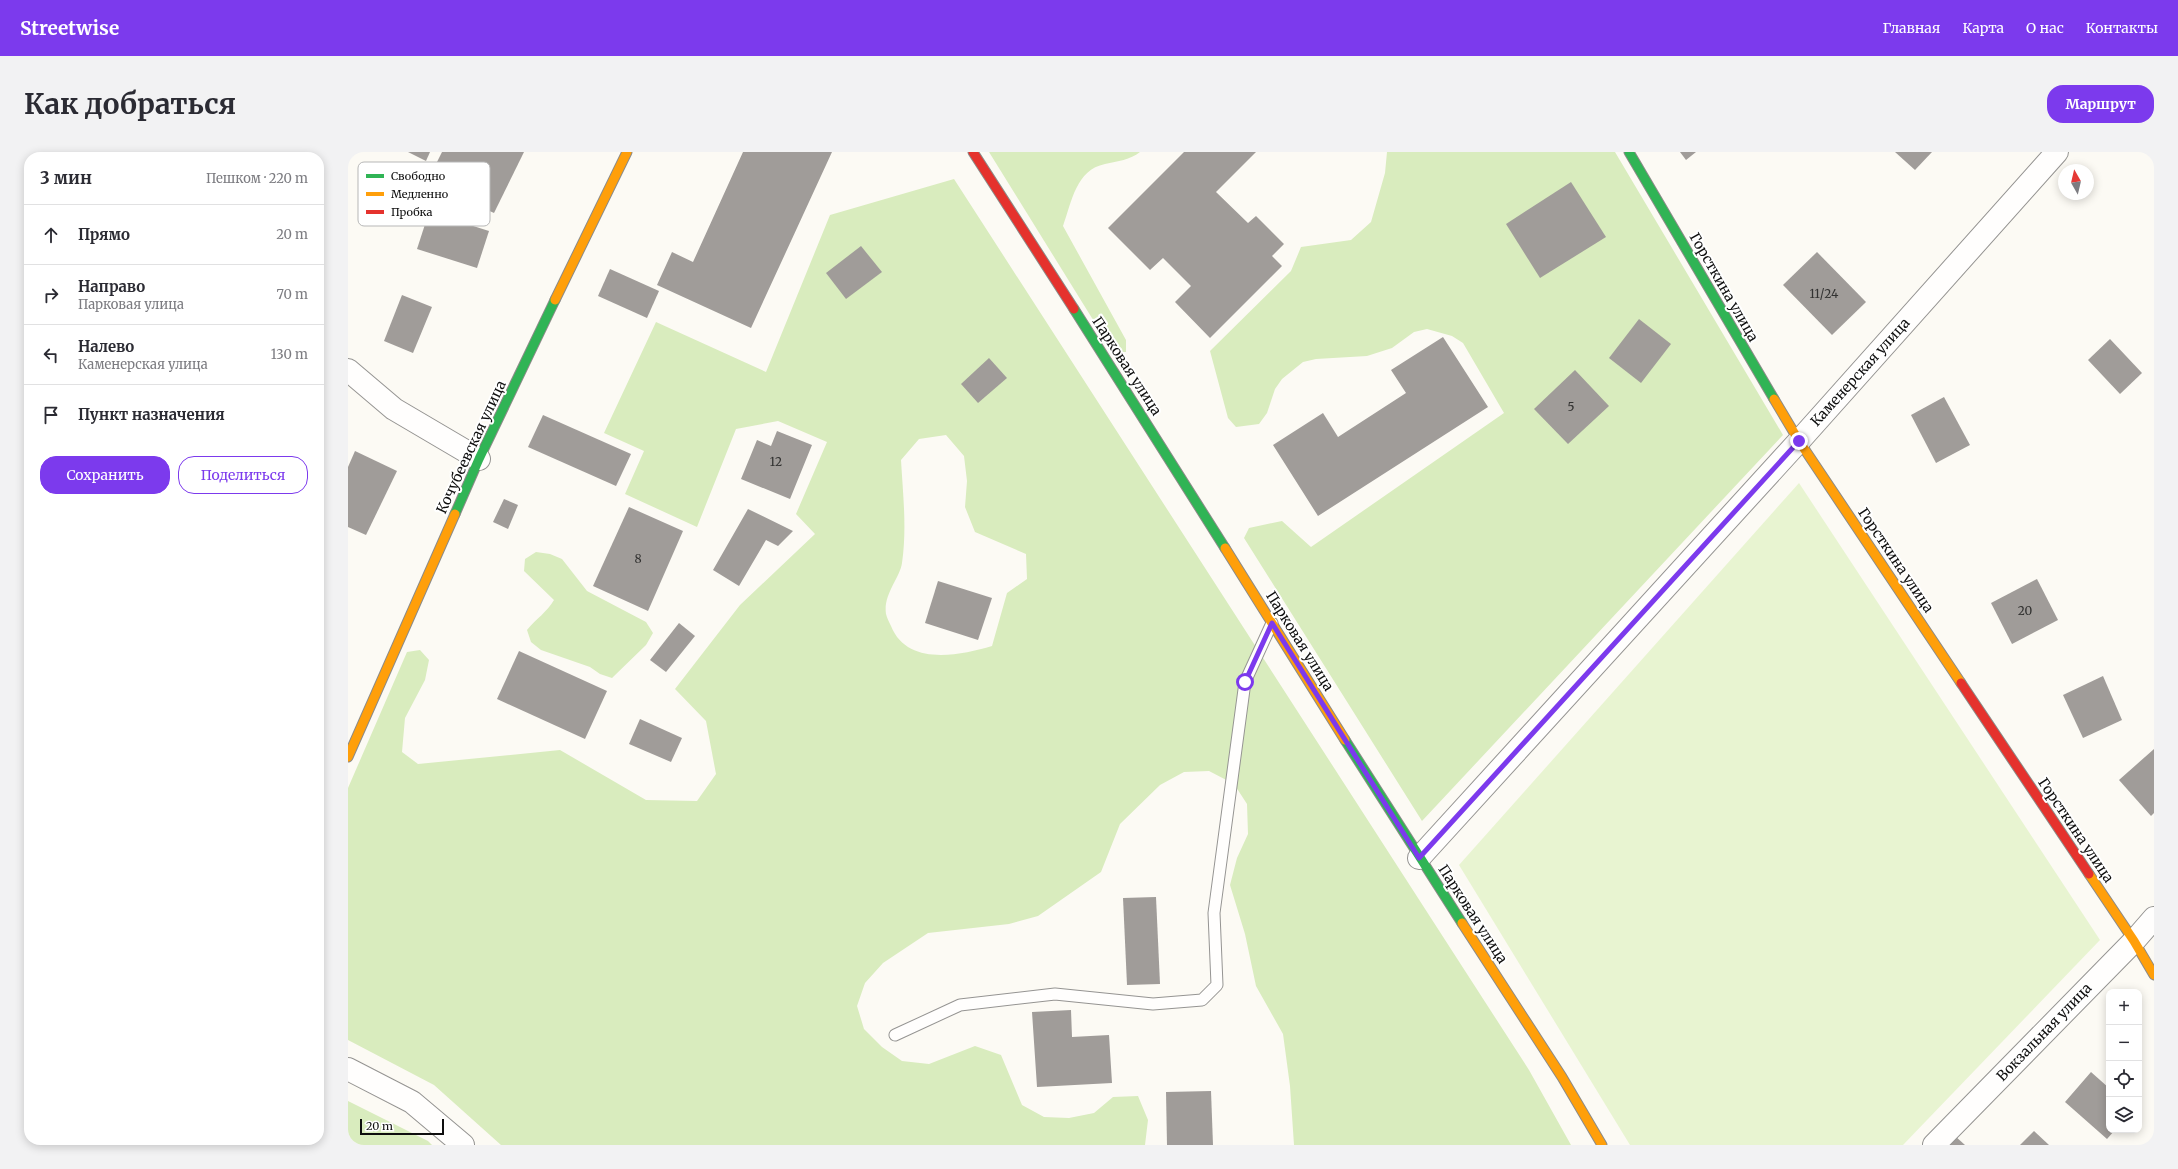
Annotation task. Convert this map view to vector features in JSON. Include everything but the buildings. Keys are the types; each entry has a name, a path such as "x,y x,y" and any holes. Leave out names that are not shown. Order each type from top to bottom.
{"street":[{"name":"Кочубеевская улица","path":"348,757 479,459 627,152"},
{"name":"Парковая улица","path":"973,152 1143,416 1419,858 1562,1077 1602,1145"},
{"name":"Горсткина улица","path":"1629,152 1799,441 2134,941 2154,975"},
{"name":"Каменерская улица","path":"1419,858 1799,441 2057,152"},
{"path":"348,370 394,409 479,459"},
{"name":"Вокзальная улица","path":"1934,1145 2134,941 2154,918"},
{"path":"348,1069 412,1102 463,1145"}],"lane":[{"path":"895,1034 960,1006 1055,994 1153,1004 1174,1003 1202,1000 1217,984 1214,913 1245,682 1272,623"}],"green space":[{"path":"989,152 1140,152 1128,159 1095,167 1087,173 1076,188 1063,226 1126,340 1126,352 1113,352"},
{"path":"1387,152 1615,152 1783,435 1422,821 1244,538 1249,528 1282,521 1311,547 1504,413 1463,343 1452,336 1427,329 1414,332 1392,348 1367,356 1316,359 1303,362 1282,379 1275,389 1267,413 1259,424 1236,427 1228,418 1210,351 1291,271 1301,247 1351,240 1371,222 1385,173"},
{"path":"954,179 1529,1070 1571,1145 1294,1145 1290,1086 1283,1034 1256,986 1245,934 1230,885 1237,858 1248,834 1247,804 1234,784 1209,771 1184,772 1160,785 1120,824 1101,872 1038,916 1009,924 928,933 883,963 865,983 857,1006 864,1029 882,1047 902,1061 929,1064 975,1046 1001,1055 1022,1105 1044,1117 1069,1118 1094,1113 1113,1097 1138,1096 1148,1120 1145,1145 501,1145 434,1085 348,1040 348,788 407,652 420,650 429,660 425,680 405,718 402,752 418,764 560,750 646,800 697,801 716,774 706,721 675,689 740,605 815,534 796,514 827,442 778,421 736,429 697,527 625,494 644,451 604,433 656,322 766,372 830,215","holes":["946,435 964,456 967,481 965,507 975,532 1026,554 1027,579 1007,593 992,646 979,650 949,655 921,653 909,647 899,639 886,614 889,593 901,569 902,563 904,512 901,460 919,439"]},
{"path":"1799,483 2100,940 1903,1145 1630,1145 1459,865"},
{"path":"536,552 550,554 562,559 587,591 646,622 653,633 646,645 612,678 600,674 590,667 541,650 531,642 527,630 554,600 524,571 525,559"},
{"path":"348,1101 428,1141 432,1145 348,1145"}],"traffic: fast":[{"path":"1629,152 1774,399"},
{"path":"455,514 479,459 555,300"},
{"path":"1074,309 1225,548"},
{"path":"1345,740 1462,923"}],"traffic: slow":[{"path":"555,300 627,152"},
{"path":"1774,399 1799,441 1961,683"},
{"path":"348,757 455,514"},
{"path":"1225,548 1345,740"},
{"path":"2089,874 2134,941 2154,975"},
{"path":"1462,923 1562,1077 1602,1145"}],"traffic: jam":[{"path":"973,152 1074,309"},
{"path":"1961,683 2089,874"}],"route":[{"path":"1245,682 1272,623 1419,858 1799,441"}]}
